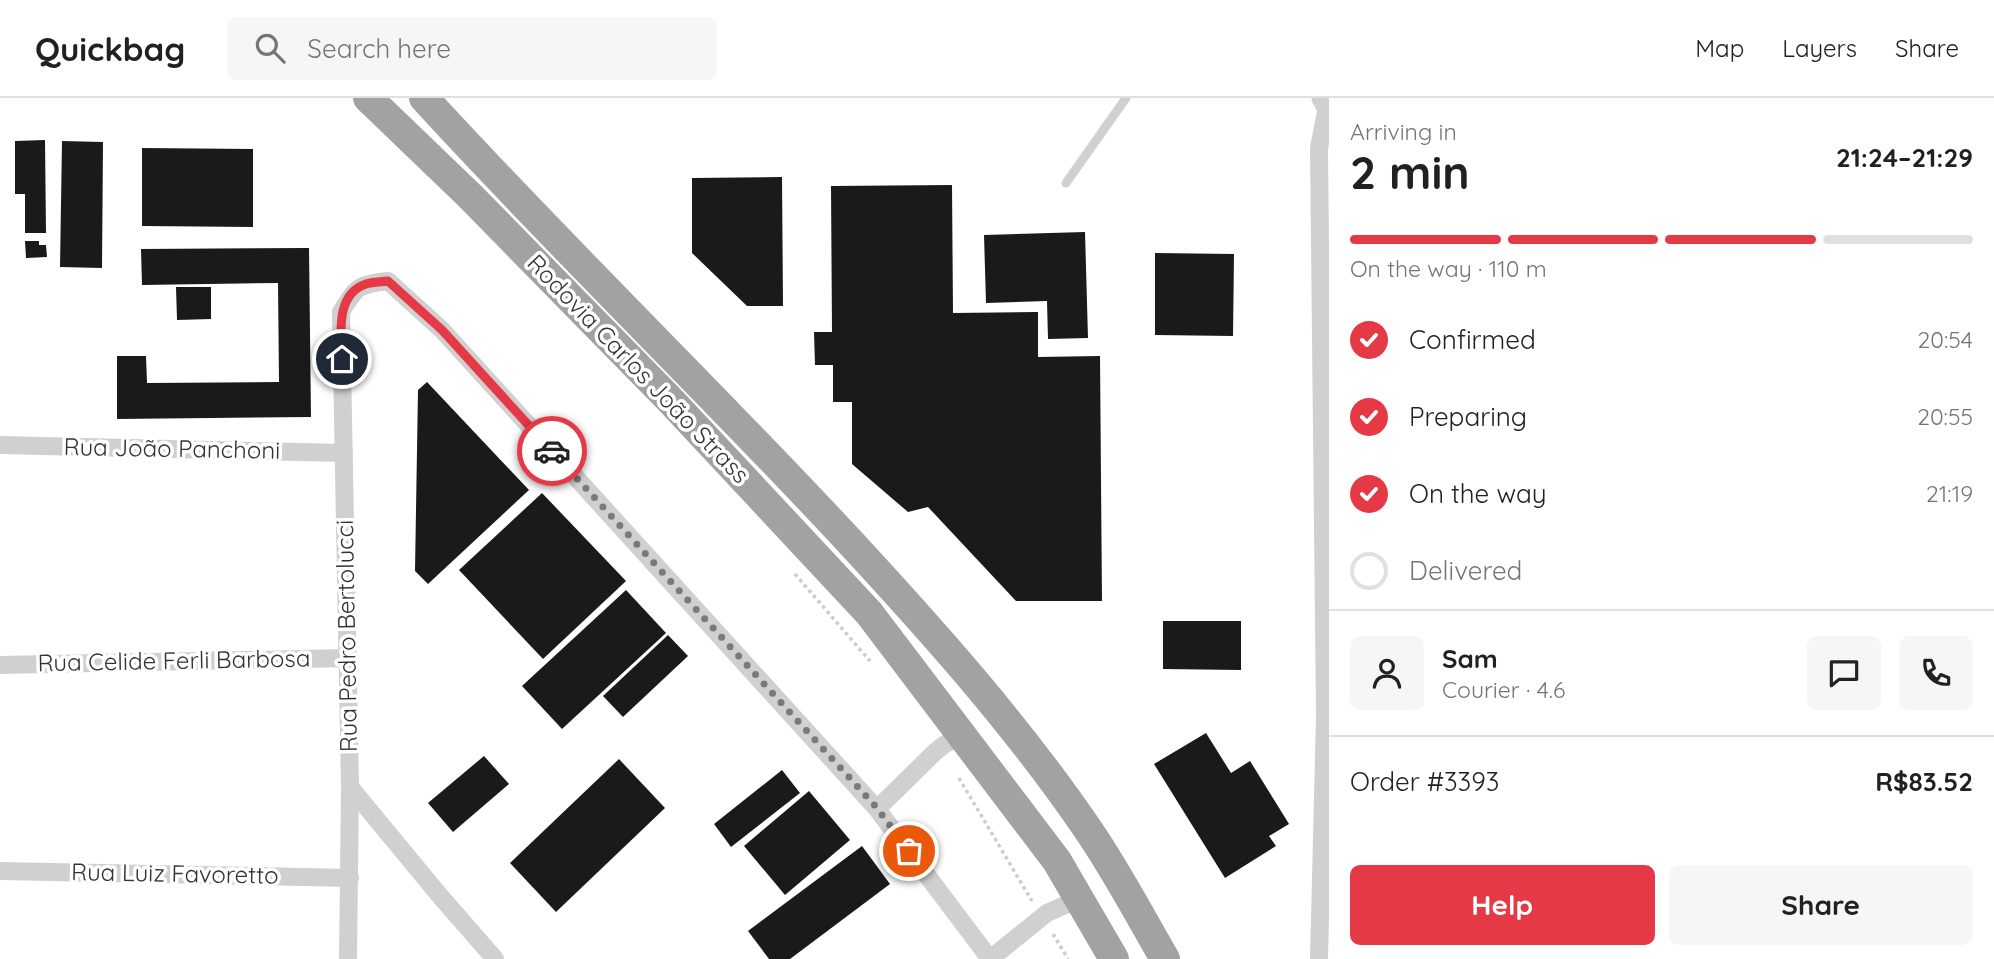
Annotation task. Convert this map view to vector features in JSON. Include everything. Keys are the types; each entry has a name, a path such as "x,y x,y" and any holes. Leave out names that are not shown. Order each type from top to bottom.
{"highway":[{"name":"Rodovia Carlos João Strass","path":"368,98 498,225 671,401 869,613 953,742 1057,861 1081,898 1114,959"},
{"name":"Rodovia Carlos João Strass","path":"424,98 506,188 705,390 904,600 998,708 1088,830 1165,959"},
{"path":"953,742 992,739 1010,744 1036,760"}],"street":[{"path":"1320,959 1327,716 1320,148 1326,105"},
{"name":"Rua Pedro Bertolucci","path":"348,959 350,787 341,312 354,291 365,284 388,281 442,330 877,808"},
{"name":"Rua João Panchoni","path":"0,444 344,453"},
{"name":"Rua Celide Ferli Barbosa","path":"0,665 348,658"},
{"path":"953,742 877,808 990,959 1042,917 1081,898"},
{"path":"350,787 495,959"},
{"name":"Rua Luiz Favoretto","path":"0,871 350,878"}],"lane":[{"path":"1066,183 1126,98"}],"path":[{"path":"794,574 876,668"},
{"path":"953,742 1042,917 1068,959"}],"building":[{"path":"45,140 46,233 25,233 25,194 15,194 15,141"},
{"path":"62,141 103,142 102,268 60,267"},
{"path":"142,148 253,149 253,227 142,226"},
{"path":"782,177 783,306 747,306 692,253 692,178"},
{"path":"952,185 953,313 1038,312 1038,357 1100,356 1102,601 1016,601 928,507 908,512 852,464 852,402 833,402 833,365 815,365 814,332 832,332 831,186"},
{"path":"1085,232 1088,338 1048,339 1047,301 986,303 984,235"},
{"path":"25,241 39,241 39,245 46,245 47,257 26,258"},
{"path":"309,248 311,417 117,419 117,356 146,356 147,383 279,382 278,283 142,285 141,249"},
{"path":"1155,253 1234,254 1233,336 1155,335"},
{"path":"176,287 211,287 211,319 177,320"},
{"path":"427,382 529,490 428,584 415,571 418,390"},
{"path":"542,493 626,581 543,659 459,570"},
{"path":"626,590 666,633 562,729 522,686"},
{"path":"1163,621 1241,621 1241,670 1163,669"},
{"path":"668,635 688,656 623,717 603,696"},
{"path":"1206,733 1231,773 1250,761 1289,824 1269,836 1276,846 1225,878 1154,764"},
{"path":"484,756 509,784 453,832 428,803"},
{"path":"619,759 665,808 556,912 510,863"},
{"path":"782,770 800,793 731,847 714,824"},
{"path":"809,791 850,840 785,895 744,846"},
{"path":"862,846 890,884 790,959 769,959 748,931"}],"way so far":[{"path":"552,451 877,808 909,851"}],"route":[{"path":"342,359 341,312 354,291 365,284 388,281 442,330 552,451"}]}
